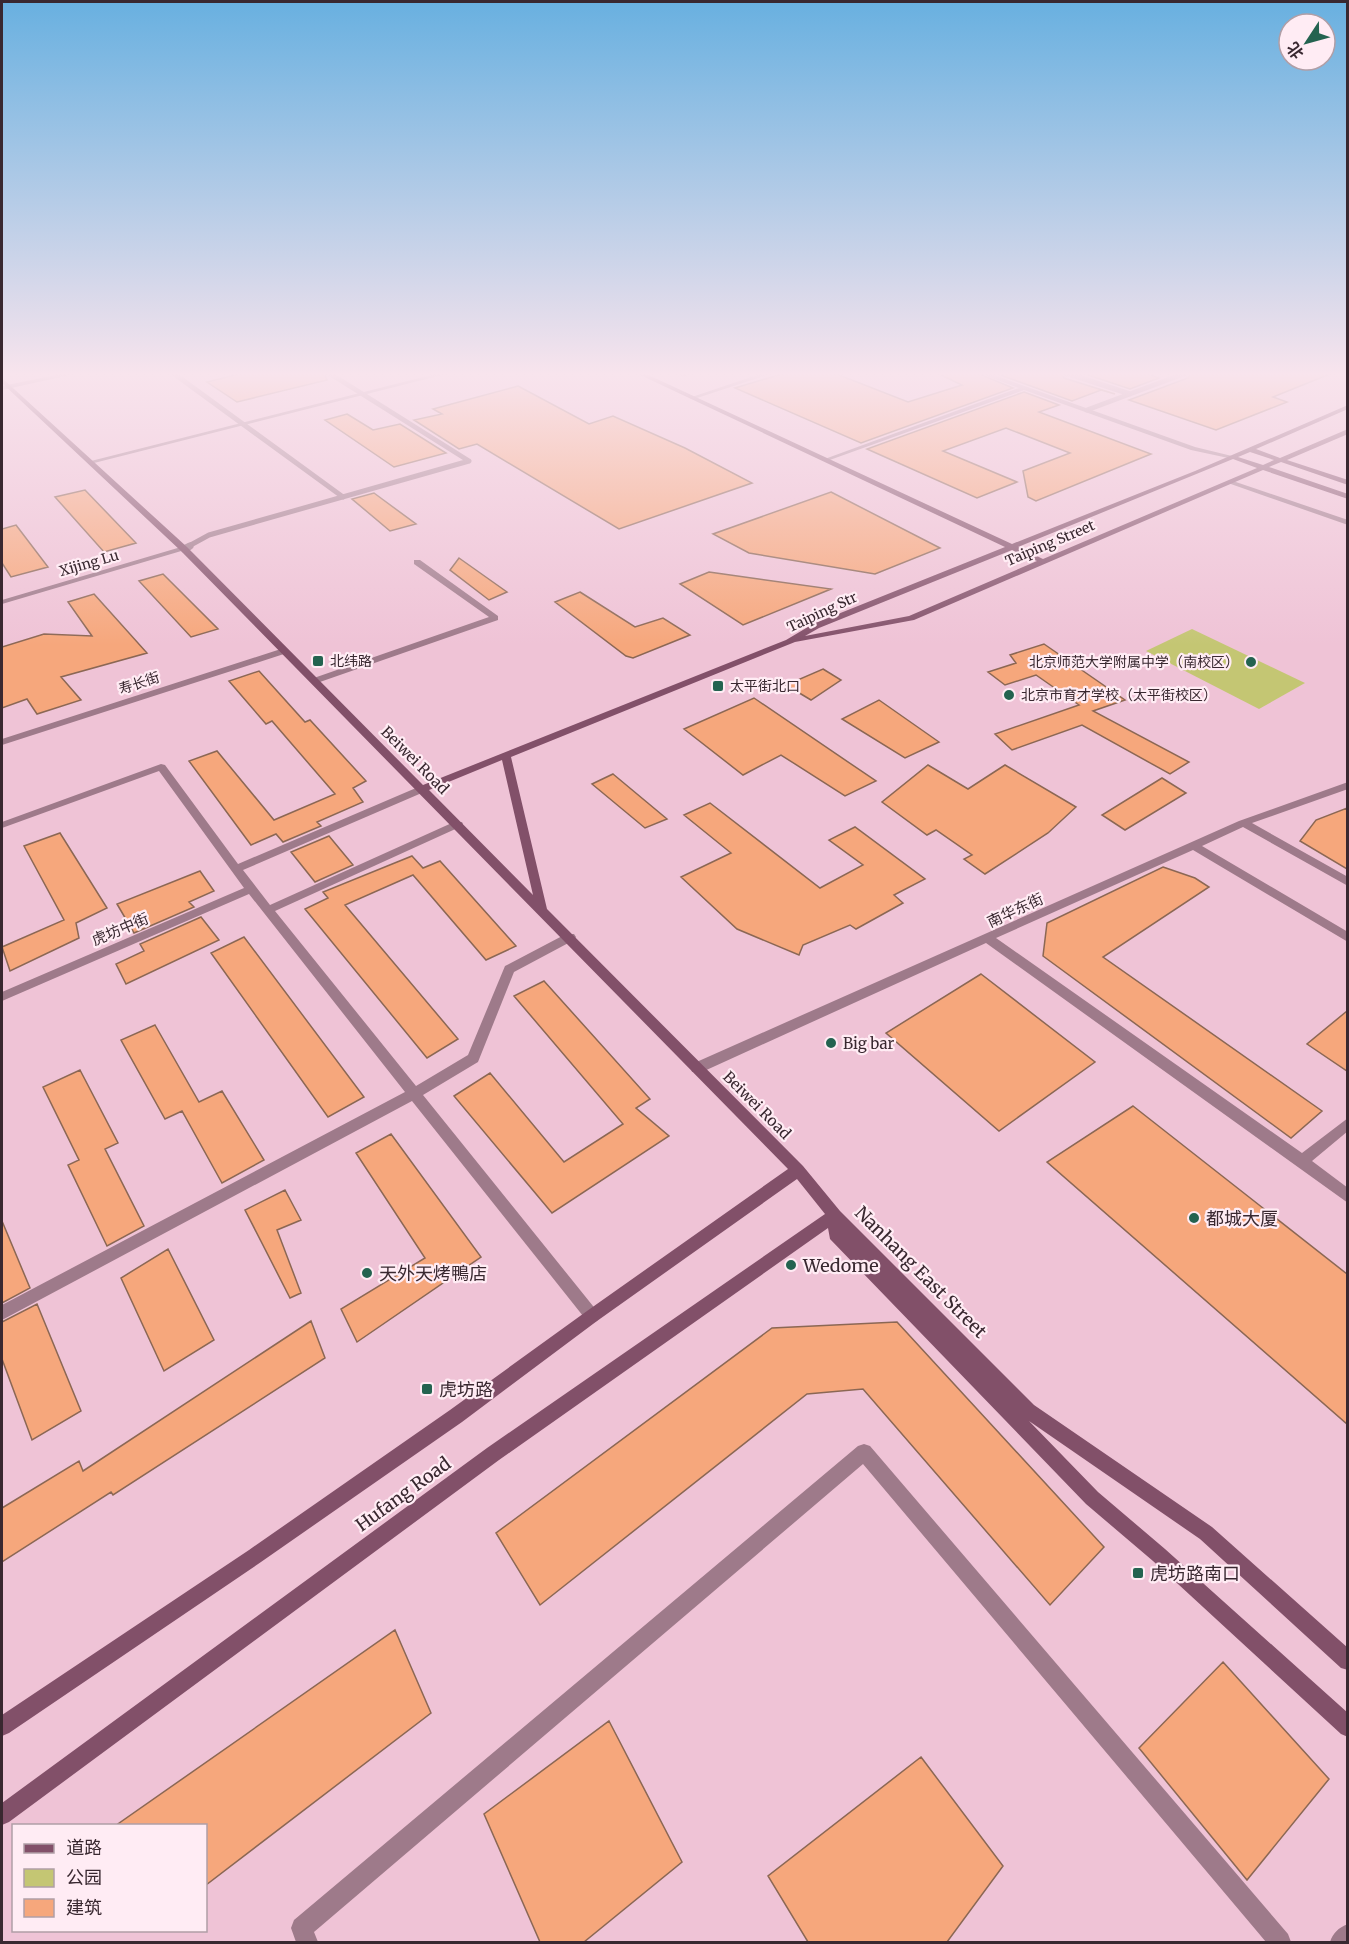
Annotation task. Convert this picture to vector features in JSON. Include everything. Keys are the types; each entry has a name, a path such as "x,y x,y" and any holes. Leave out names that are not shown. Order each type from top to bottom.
{"main road":[{"name":"Beiwei Road","path":"92,464 184,549 420,790 458,824 570,937 798,1170 835,1215"},
{"path":"833,464 1042,561"},
{"name":"Taiping Str","path":"420,790 789,642 816,626 1217,464"},
{"path":"1252,464 1347,497"},
{"name":"Taiping Street","path":"789,642 911,618 1273,464"},
{"path":"1291,464 1347,483"},
{"path":"506,755 542,910"},
{"name":"Hufang Road","path":"2,1726 284,1536 456,1416 798,1170"},
{"name":"Hufang Road","path":"2,1815 493,1454 835,1215"},
{"name":"Nanhang East Street","path":"835,1215 1028,1411 1206,1533 1347,1661"},
{"name":"Nanhang East Street","path":"835,1215 835,1234 1092,1498 1177,1571 1347,1727"}],"street":[{"path":"1230,482 1347,523"},
{"name":"Xijing Lu","path":"2,602 184,549"},
{"path":"314,681 495,618 417,562"},
{"name":"寿长街","path":"2,742 284,651"},
{"path":"2,825 161,767 251,889 592,1316"},
{"name":"南华东街","path":"697,1068 989,939 1193,845 1244,823 1347,785"},
{"path":"236,869 420,790"},
{"path":"1244,823 1347,882"},
{"path":"268,910 458,824"},
{"path":"1193,845 1347,938"},
{"name":"虎坊中街","path":"2,997 251,889"},
{"path":"2,1313 415,1093 473,1058 509,969 570,937"},
{"path":"989,939 1302,1161 1347,1197"},
{"path":"1302,1161 1347,1123"},
{"path":"307,1942 302,1928 864,1452 1280,1942"},
{"path":"1341,1942 1347,1935"}],"lane":[{"path":"296,464 343,497"},
{"path":"184,549 209,535 459,464"}],"green space":[{"path":"1192,629 1305,683 1259,709 1146,651"}],"building":[{"path":"389,464 406,464 394,467"},
{"path":"510,464 715,464 752,483 619,529"},
{"path":"900,464 973,464 1017,482 977,498"},
{"path":"1042,464 1127,464 1036,501 1028,497 1023,471"},
{"path":"85,490 136,543 104,552 55,497"},
{"path":"831,492 940,548 875,574 749,553 713,534"},
{"path":"374,493 416,524 390,531 352,499"},
{"path":"16,525 48,567 11,577 2,563 2,529"},
{"path":"459,558 507,592 489,600 450,570"},
{"path":"709,572 831,589 743,625 680,584"},
{"path":"163,574 218,629 191,637 139,581"},
{"path":"580,592 635,627 663,618 690,635 633,658 626,656 555,602"},
{"path":"94,594 147,653 61,677 81,700 37,714 27,699 2,708 2,647 44,634 92,636 68,602"},
{"path":"1044,644 1125,700 1093,711 1189,762 1170,774 1082,725 1012,750 995,734 1079,705 1036,675 1005,685 988,672 1016,663 1010,655"},
{"path":"823,669 841,680 811,700 786,685"},
{"path":"259,671 305,722 310,720 366,781 353,788 363,802 317,822 321,826 283,842 276,834 251,845 189,761 217,751 274,820 335,794 272,721 266,724 229,681"},
{"path":"754,698 876,781 845,796 781,755 743,775 684,729"},
{"path":"879,700 939,742 905,758 842,719"},
{"path":"928,765 968,789 1005,765 1076,807 1048,833 985,874 964,859 972,855 936,830 927,835 882,802"},
{"path":"613,774 667,819 645,828 592,784"},
{"path":"1162,778 1186,793 1125,830 1102,815"},
{"path":"710,803 820,888 863,865 829,840 855,827 925,879 894,895 903,903 856,929 850,925 803,945 799,955 737,929 681,877 731,853 684,815"},
{"path":"1347,808 1347,869 1300,841 1316,820"},
{"path":"60,833 107,908 76,923 79,938 10,971 2,947 64,920 24,846"},
{"path":"329,836 353,865 315,882 291,852"},
{"path":"412,856 423,868 440,861 516,946 486,960 413,875 345,905 458,1039 427,1058 305,909 328,898 323,892"},
{"path":"1163,867 1195,878 1209,887 1103,957 1322,1111 1291,1138 1043,956 1047,923"},
{"path":"200,871 214,891 189,902 194,907 134,933 117,904"},
{"path":"201,917 219,940 126,984 116,964 144,951 140,944"},
{"path":"244,937 364,1097 328,1117 211,953"},
{"path":"981,974 1095,1062 999,1131 886,1033"},
{"path":"544,981 650,1099 636,1108 669,1136 552,1213 454,1096 490,1073 564,1162 623,1124 514,996"},
{"path":"1347,1011 1347,1071 1307,1044"},
{"path":"155,1025 199,1102 222,1091 264,1160 222,1183 182,1111 165,1119 121,1040"},
{"path":"80,1070 118,1143 105,1149 144,1226 107,1246 68,1165 79,1160 43,1087"},
{"name":"都城大厦","path":"1133,1106 1347,1274 1347,1424 1047,1162"},
{"path":"391,1134 481,1257 357,1342 341,1309 425,1258 356,1153"},
{"path":"285,1190 301,1220 277,1230 301,1293 290,1298 245,1210"},
{"path":"2,1221 30,1288 2,1303"},
{"path":"168,1249 214,1340 164,1371 121,1278"},
{"path":"37,1304 81,1411 32,1440 2,1359 2,1322"},
{"path":"311,1321 325,1358 113,1495 111,1492 2,1562 2,1508 79,1461 83,1471"},
{"path":"897,1322 1104,1547 1050,1605 863,1389 807,1394 540,1605 496,1533 772,1328"},
{"path":"395,1630 431,1713 207,1884 207,1824 118,1824"},
{"path":"1223,1662 1329,1779 1247,1880 1139,1748"},
{"path":"609,1721 682,1862 584,1942 540,1942 484,1814"},
{"path":"921,1757 1003,1866 947,1942 808,1942 768,1876"}],"place":[{"name":"北纬路","path":"318,661"},
{"name":"北京师范大学附属中学（南校区）","path":"1251,662"},
{"name":"太平街北口","path":"718,686"},
{"name":"北京市育才学校（太平街校区）","path":"1009,695"},
{"name":"Big bar","path":"831,1043"},
{"name":"都城大厦","path":"1194,1218"},
{"name":"Wedome","path":"791,1265"},
{"name":"天外天烤鴨店","path":"367,1273"},
{"name":"虎坊路","path":"427,1389"},
{"name":"虎坊路南口","path":"1138,1573"}]}
